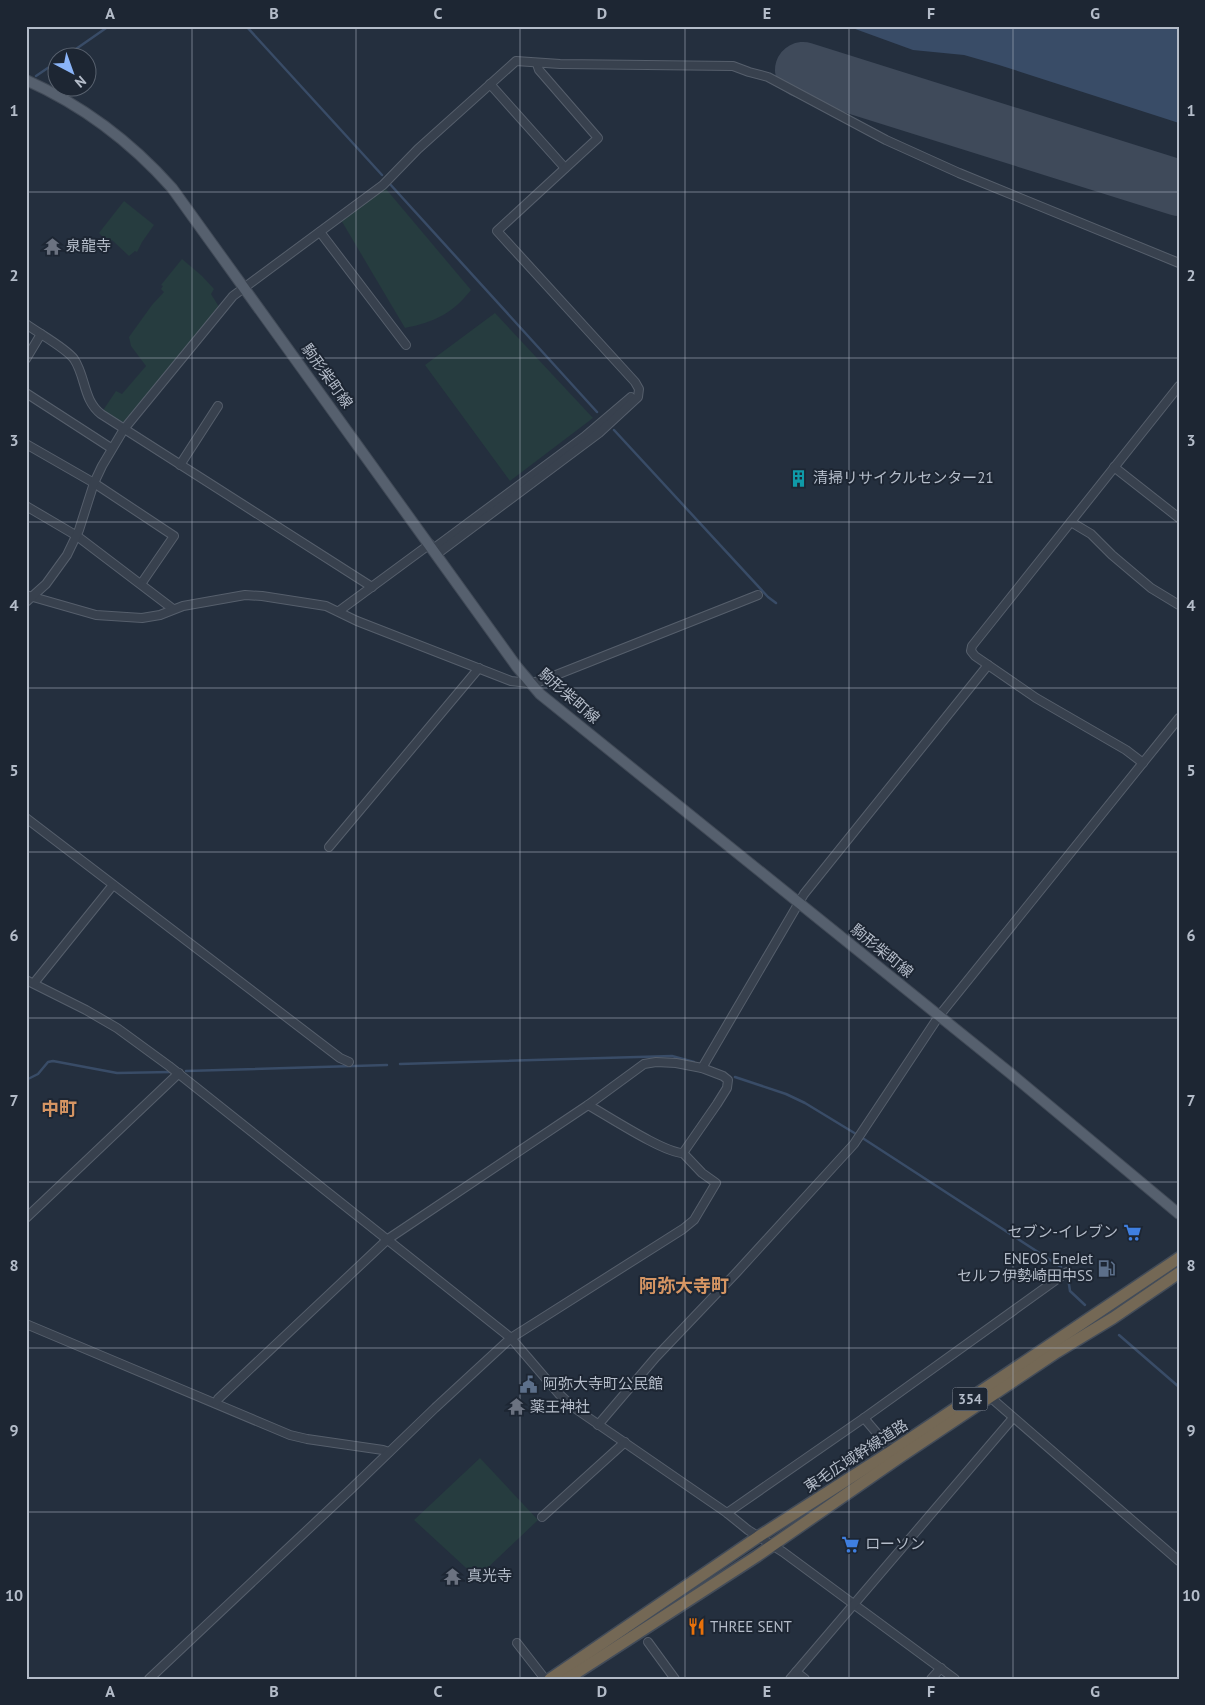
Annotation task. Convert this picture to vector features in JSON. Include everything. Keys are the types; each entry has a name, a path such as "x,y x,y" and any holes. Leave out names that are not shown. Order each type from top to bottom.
{"highway":[{"name":"東毛広域幹線道路","path":"550,1679 758,1537 892,1451 1179,1258"},
{"name":"東毛広域幹線道路","path":"567,1679 772,1545 1057,1352 1113,1318 1179,1273"}],"main road":[{"name":"駒形柴町線","path":"26,80 64,99 114,133 151,165 182,200 529,683 600,744 939,1016 1179,1214"}],"street":[{"path":"28,598 46,584 67,555 77,536 94,484 111,448 124,429 233,296 383,185 418,149 516,61 537,64 733,66 768,77 886,140 959,173 1179,263"},
{"path":"339,611 372,587 433,549 599,433 638,397 639,391 635,382 496,231 598,138 538,70 537,64"},
{"path":"490,84 565,168"},
{"path":"320,232 406,345"},
{"path":"26,324 73,357 93,407 124,429 372,587"},
{"path":"26,359 41,334"},
{"path":"1143,763 1126,750 1036,698 974,656 971,651 972,646 1179,386"},
{"path":"26,394 111,448"},
{"path":"180,465 218,406"},
{"path":"26,444 94,484 174,536 141,584"},
{"path":"1114,467 1179,518"},
{"path":"26,506 77,536 173,609"},
{"path":"1071,522 1092,534 1112,555 1151,588 1179,605"},
{"path":"28,598 106,616 153,617 173,609 201,602 254,595 326,606 357,621 511,681 529,683 541,682 758,595"},
{"path":"702,1068 804,894 988,665"},
{"path":"329,847 479,668"},
{"path":"598,1425 656,1357 854,1144 939,1016 1179,718"},
{"path":"26,818 340,1058 349,1062"},
{"path":"34,983 113,885"},
{"path":"26,980 117,1028 179,1073 512,1338 573,1408 727,1513 956,1679"},
{"path":"216,1403 218,1399 388,1239 588,1105 644,1064 656,1062 676,1063 702,1068 723,1076 728,1080 726,1088 717,1104 683,1153"},
{"path":"26,1218 179,1073"},
{"path":"149,1679 435,1408 512,1338 676,1234 694,1220 716,1183 702,1173 683,1153 660,1146 588,1105"},
{"path":"727,1513 864,1418 1067,1272"},
{"path":"26,1324 290,1435 389,1452"},
{"path":"990,1397 1179,1561"},
{"path":"864,1418 892,1451"},
{"path":"790,1679 852,1604 1013,1418"},
{"path":"542,1517 625,1442"},
{"path":"648,1642 675,1679"},
{"path":"517,1643 545,1679"},
{"path":"932,1679 941,1668"},
{"path":"796,1672 805,1679"}],"green space":[{"path":"381,189 386,189 471,290 457,305 434,320 405,328 341,220"},
{"path":"124,201 154,225 137,252 135,251 129,256 112,240 109,243 99,233"},
{"path":"182,259 214,289 211,294 219,307 123,424 102,412 116,391 122,394 146,366 131,346 129,337 164,292 161,289 163,286 161,285"},
{"path":"495,313 593,418 510,481 425,365"},
{"path":"480,1458 538,1520 477,1578 414,1520"}],"water":[{"path":"847,26 1179,26 1179,123 999,65 964,55 913,50"}],"waterway":[{"path":"77,48 109,26"},
{"path":"246,26 382,175"},
{"path":"36,76 48,68"},
{"path":"389,183 597,412"},
{"path":"614,430 768,597 776,603"},
{"path":"400,1064 672,1056 694,1062"},
{"path":"26,1080 38,1074 48,1062 53,1061 117,1073 171,1072"},
{"path":"186,1071 387,1065"},
{"path":"735,1077 786,1094 805,1103 856,1134"},
{"path":"864,1139 1061,1267"},
{"path":"1068,1278 1070,1291 1085,1305"},
{"path":"1119,1335 1179,1387"}],"runway":[{"path":"803,70 1179,188"}],"place":[{"name":"泉龍寺","path":"52,246"},
{"name":"清掃リサイクルセンター21","path":"799,478"},
{"name":"セブン-イレブン","path":"1132,1232"},
{"name":"ENEOS EneJet セルフ伊勢崎田中SS","path":"1107,1268"},
{"name":"阿弥大寺町公民館","path":"529,1384"},
{"name":"薬王神社","path":"516,1407"},
{"name":"ローソン","path":"851,1544"},
{"name":"真光寺","path":"453,1576"},
{"name":"THREE SENT","path":"696,1627"}],"district":[{"name":"中町","path":"59,1109"},
{"name":"阿弥大寺町","path":"684,1286"}]}
